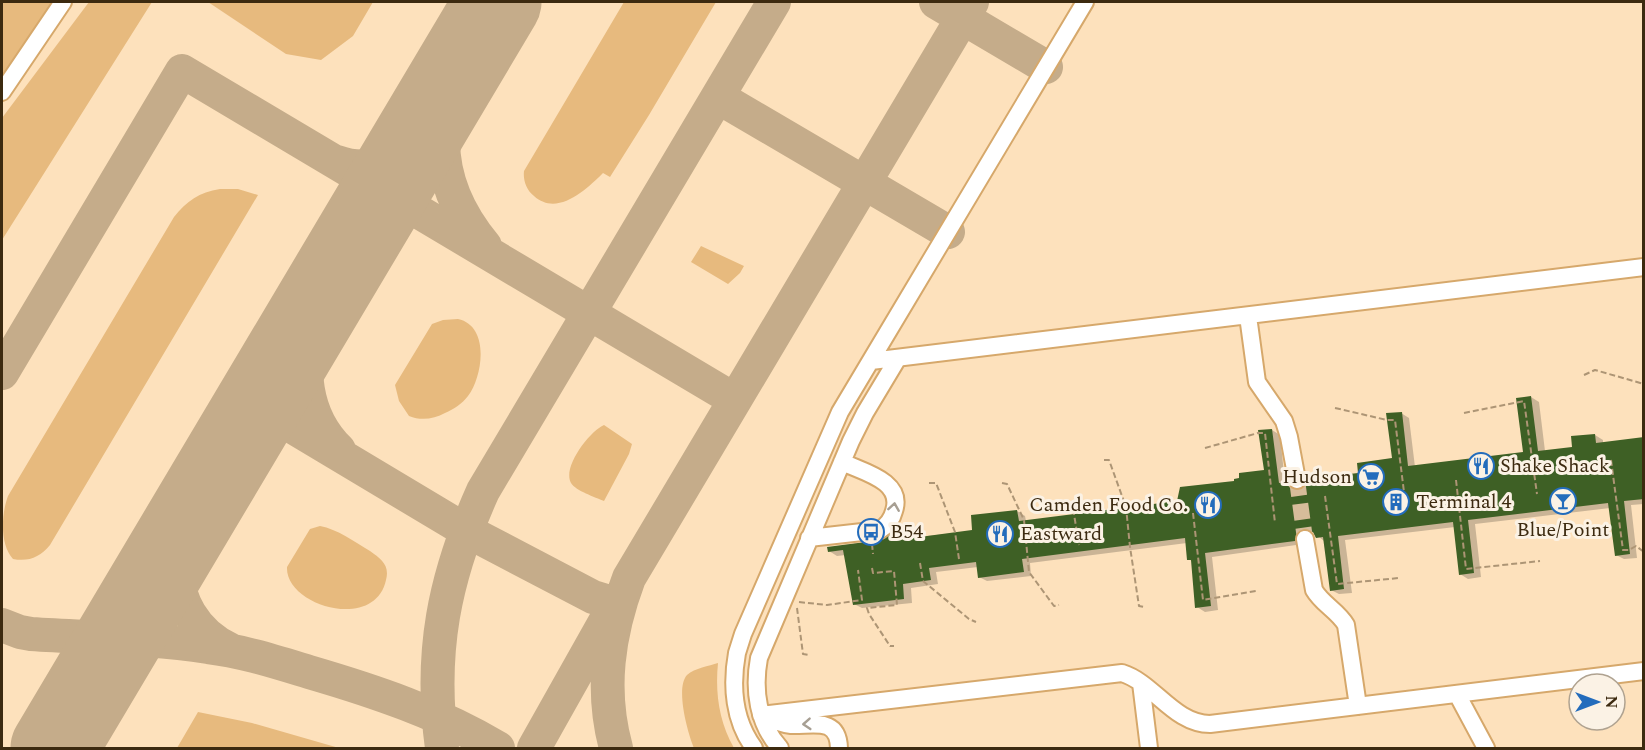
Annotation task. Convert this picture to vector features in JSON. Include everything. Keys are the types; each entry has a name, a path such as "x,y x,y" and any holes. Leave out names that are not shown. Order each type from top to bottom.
{"lane":[{"path":"2,92 63,2"},
{"path":"754,748 740,722 735,698 734,674 740,644 832,428 1085,2"},
{"path":"871,361 1643,271"},
{"path":"1248,316 1257,382 1284,421 1297,480"},
{"path":"780,748 769,735 761,715 756,680 759,658 858,425 898,358"},
{"path":"809,538 880,530 892,517 896,499 891,488 885,482 842,462"},
{"path":"1305,539 1314,590 1346,625 1358,706"},
{"path":"761,715 1110,673 1130,675 1182,715 1203,724 1644,671"},
{"path":"1141,683 1149,748"},
{"path":"1456,694 1486,748"},
{"path":"761,715 788,725 821,724 836,735 839,748"}],"path":[{"path":"1584,375 1595,370 1644,384"},
{"path":"1464,413 1524,401 1537,494"},
{"path":"1335,408 1395,420 1406,508"},
{"path":"1205,448 1265,433 1275,523"},
{"path":"1104,460 1109,460 1126,507 1139,606 1144,607"},
{"path":"1611,460 1623,550 1636,546 1644,552"},
{"path":"1456,480 1466,569 1540,561"},
{"path":"929,483 936,483 955,532 959,559"},
{"path":"1002,483 1007,484 1024,520 1029,572 1054,606 1059,605"},
{"path":"1325,496 1337,584 1399,578"},
{"path":"1030,503 1035,501 1073,508 1078,545"},
{"path":"1193,513 1203,600 1256,591"},
{"path":"921,563 923,581 969,619 976,622"},
{"path":"872,568 873,573 894,571 897,605 867,608 890,646 894,646"},
{"path":"809,655 803,654 796,602 827,605 862,600 858,570"}],"shaded area":[{"path":"2,2 58,2 2,80"},
{"path":"89,2 152,2 2,240 2,118"},
{"path":"208,2 373,2 353,36 321,60 286,54"},
{"path":"624,2 716,2 610,177 603,173 571,199 552,204 543,202 531,194 527,188 524,171"},
{"path":"220,189 238,189 258,195 50,545 34,558 13,559 6,546 3,529 8,496 174,217 194,198"},
{"path":"701,246 744,266 740,273 728,284 691,262"},
{"path":"458,319 468,323 475,331 479,341 480,365 473,387 460,404 441,415 423,419 409,416 399,401 395,385 432,324 443,320"},
{"path":"604,425 632,444 604,501 577,489 571,483 569,476 570,468 579,450 592,434"},
{"path":"320,526 346,536 384,563 387,575 379,596 366,605 349,609 332,608 300,593 290,581 287,567 310,529"},
{"path":"718,663 719,707 734,748 694,748 682,700 684,681 687,675 694,671"},
{"path":"198,712 252,723 339,748 177,748"}],"building":[{"name":"Terminal 4","path":"1531,396 1538,451 1572,447 1571,436 1595,434 1596,443 1644,437 1644,499 1624,501 1630,554 1615,556 1608,503 1468,520 1474,573 1459,575 1453,522 1338,536 1344,589 1330,591 1323,537 1316,538 1313,532 1304,529 1298,531 1295,541 1205,553 1211,606 1195,608 1191,560 1187,560 1185,538 1022,559 1024,572 978,578 976,562 929,568 931,580 903,584 904,599 853,605 843,550 828,552 827,547 881,540 895,531 895,533 911,531 912,538 972,530 971,515 1017,510 1019,521 1177,501 1180,487 1234,481 1239,478 1239,473 1264,470 1258,430 1272,429 1279,483 1287,482 1294,490 1303,488 1307,479 1358,473 1357,463 1392,458 1386,413 1402,412 1408,466 1523,452 1516,398"}],"taxiway":[{"path":"442,748 437,680 443,617 458,554 483,491 774,2"},
{"path":"936,2 1046,67"},
{"path":"616,748 608,705 609,662 611,641 629,578 972,2"},
{"path":"481,30 454,84 447,106 443,149 446,170 460,209 485,246"},
{"path":"2,373 182,71 735,400"},
{"path":"718,97 948,232"},
{"path":"337,162 354,166 382,163 404,148 432,114"},
{"path":"309,320 306,356 308,390 318,421 339,450"},
{"path":"258,406 465,530 593,597 619,605"},
{"path":"201,503 182,544 178,573 179,588 183,601 198,625 208,635 231,650"},
{"path":"534,748 606,620"},
{"path":"2,625 31,634 186,644 246,654 382,695 453,724 498,748"}],"runway":[{"path":"54,748 498,2"}],"tunnel":[{"path":"1297,480 1305,539"}],"place":[{"name":"Shake Shack","path":"1481,466"},
{"name":"Hudson","path":"1371,477"},
{"name":"Blue/Point","path":"1563,501"},
{"name":"Terminal 4","path":"1396,502"},
{"name":"Camden Food Co.","path":"1208,505"},
{"name":"B54","path":"871,532"},
{"name":"Eastward","path":"1000,534"}]}
